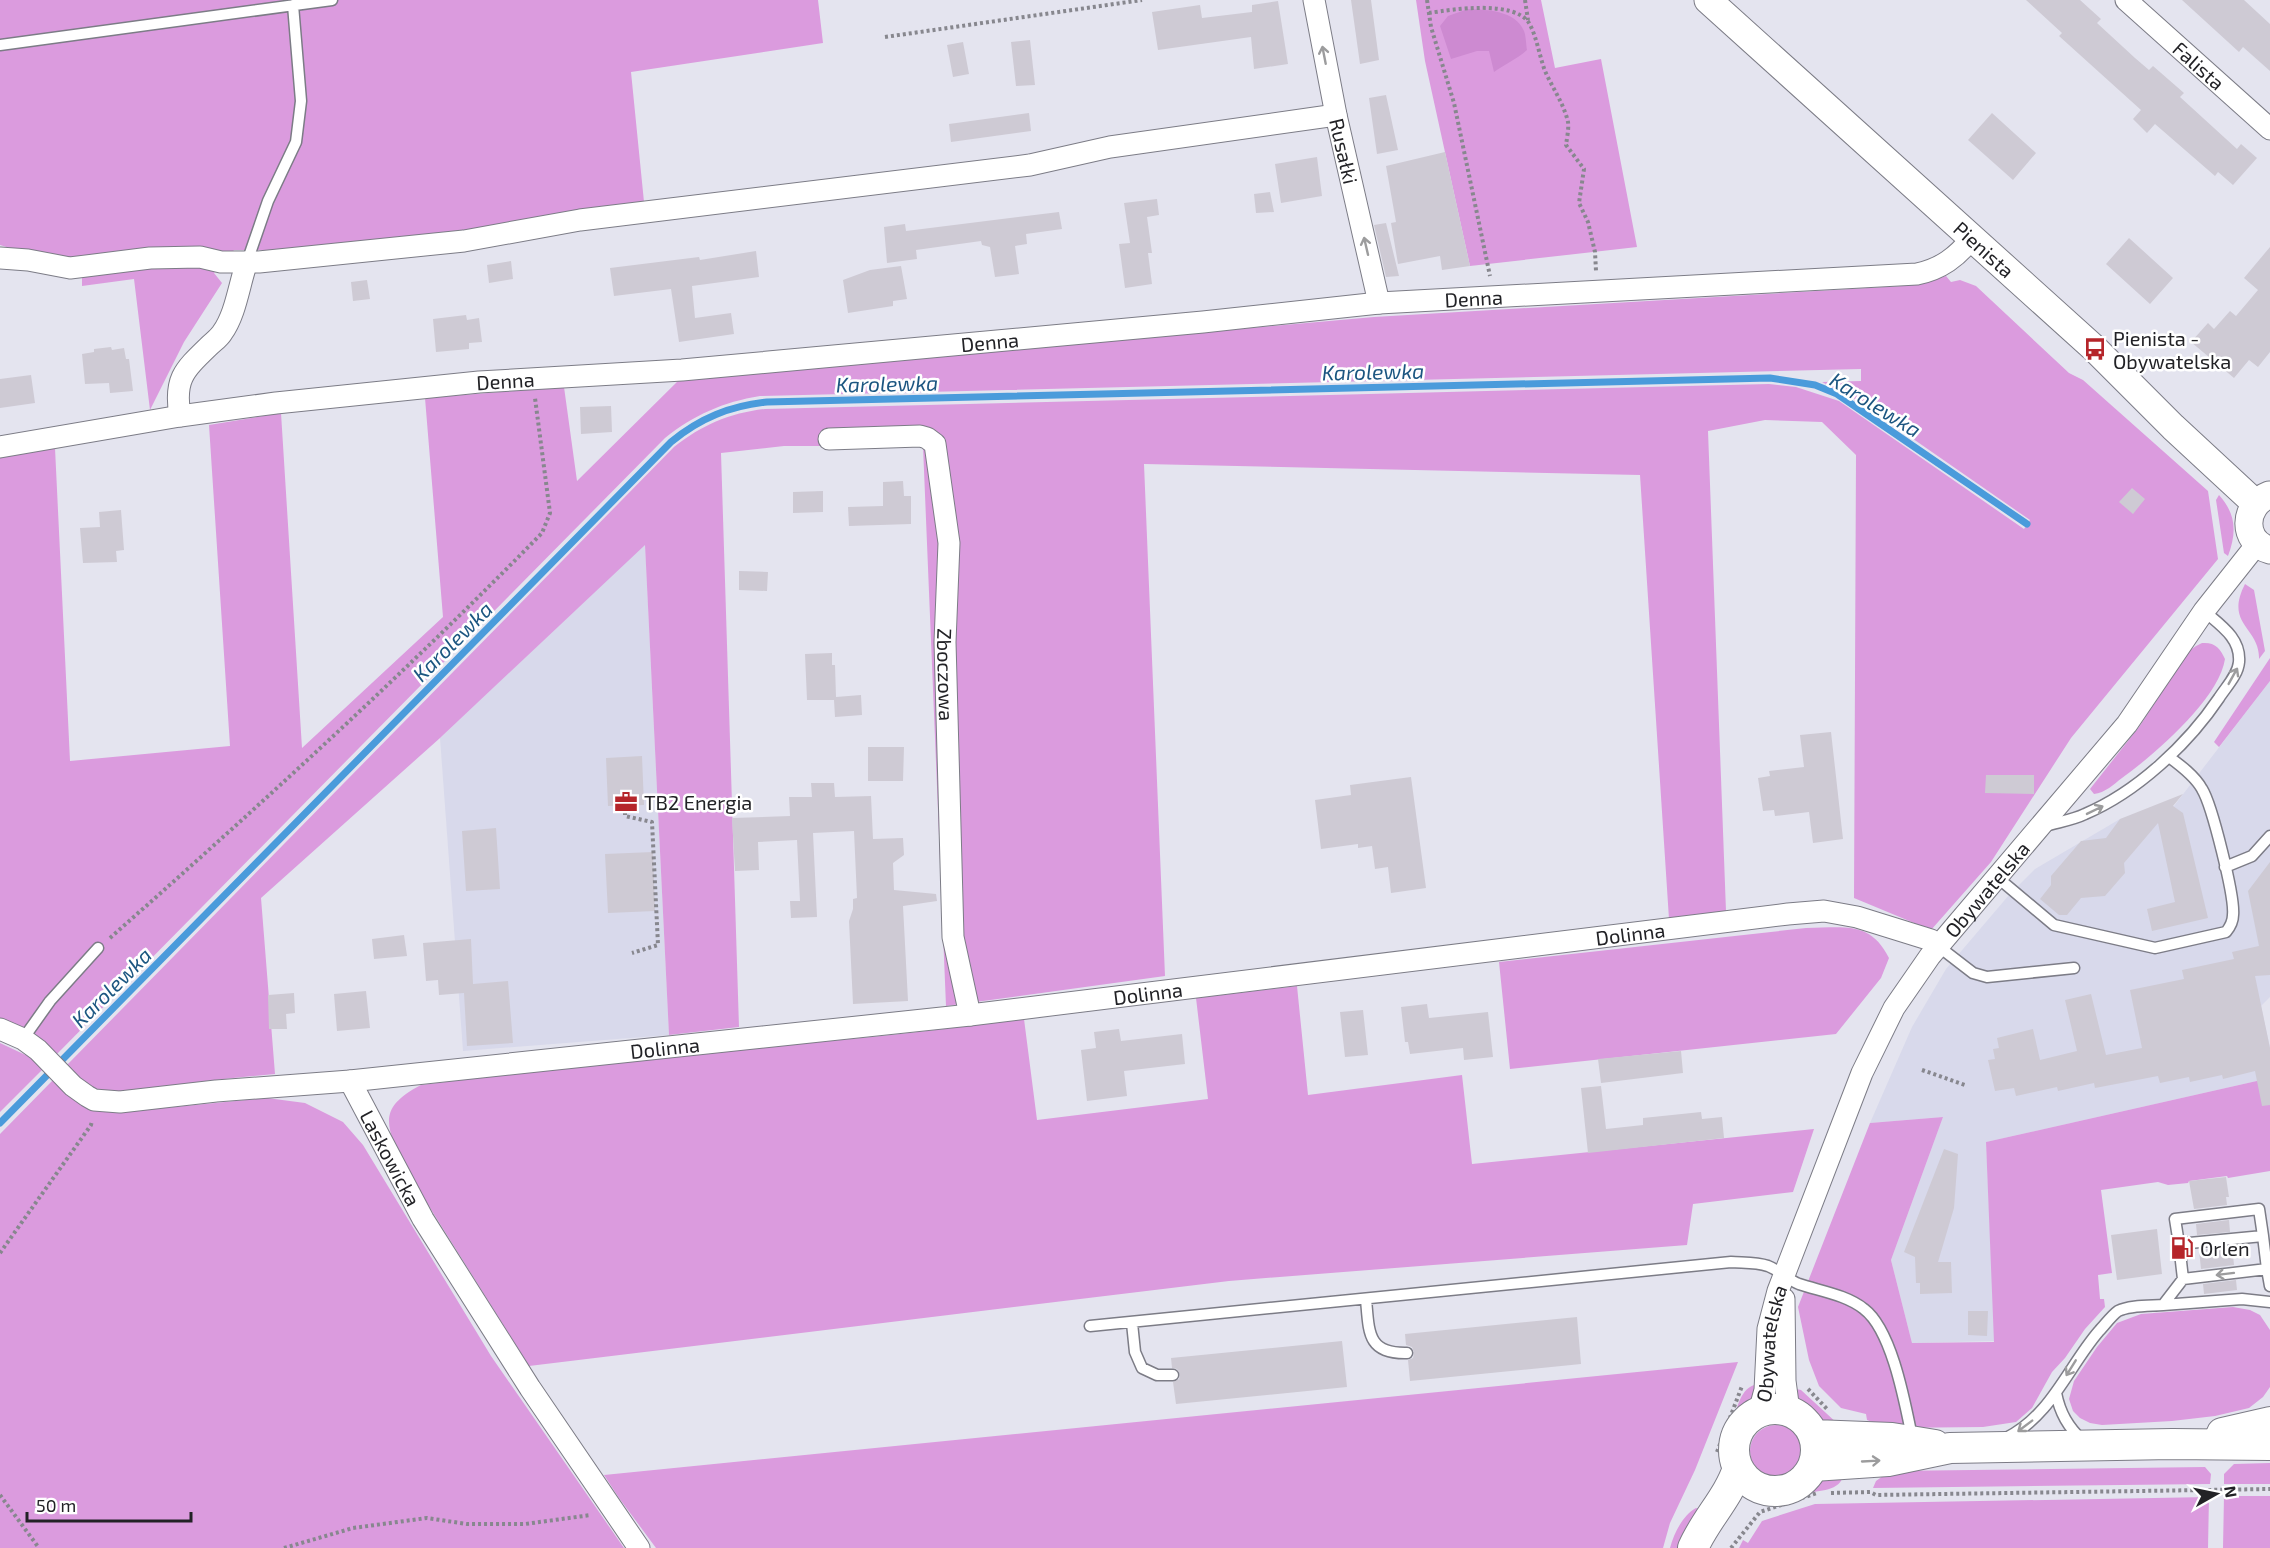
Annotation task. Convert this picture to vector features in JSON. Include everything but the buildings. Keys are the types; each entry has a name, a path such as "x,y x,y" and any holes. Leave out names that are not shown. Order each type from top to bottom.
{"main road":[{"path":"1727,1461 1734,1455 1736,1436 1748,1419 1758,1412 1773,1408 1789,1411 1806,1422 1950,1448"},
{"path":"1727,1461 1751,1484 1772,1491 1790,1488 1802,1481 1813,1466 1823,1425"},
{"path":"1813,1466 1888,1461 1950,1448 2172,1444 2264,1429"},
{"path":"1693,1548 1704,1525 1730,1488 1727,1461"},
{"path":"1711,1548 1730,1521 1761,1488"}],"street":[{"name":"Rusałki","path":"1314,0 1336,115 1379,303"},
{"name":"Pienista","path":"1708,0 2095,350 2173,428 2263,498"},
{"name":"Falista","path":"2126,0 2270,129"},
{"path":"0,258 28,260 70,268 150,258 200,257 247,262 464,240 580,220 1030,165 1110,147 1336,115"},
{"name":"Denna","path":"0,447 180,416 375,392 682,370 1203,322 1379,303 1917,274 1932,270 1951,260 1972,238"},
{"path":"180,416 177,394 180,380 196,358 223,333 247,262"},
{"name":"Zboczowa","path":"829,439 920,436 935,444 949,543 945,642 954,937 970,1015"},
{"path":"2263,498 2251,510 2249,528 2264,547"},
{"name":"Obywatelska","path":"1758,1412 1765,1390 1768,1329 1772,1309 1803,1222 1862,1073 1894,1008 1938,946 2127,724 2204,611 2264,547"},
{"name":"Dolinna","path":"350,1081 970,1015 1815,912 1857,917 1931,940 1938,946"},
{"path":"0,1029 31,1044 73,1086 94,1100 120,1102 216,1091 350,1081"},
{"name":"Laskowicka","path":"350,1081 423,1219 530,1388 639,1548"},
{"name":"Obywatelska","path":"1785,1275 1785,1380 1789,1411"}],"lane":[{"path":"0,45 332,0"},
{"path":"247,262 268,201 297,142 301,101 293,5"},
{"path":"2039,828 2083,815 2105,805 2169,757 2213,706 2237,672 2238,649 2229,632 2204,611"},
{"path":"1998,878 2054,925 2155,948 2226,932 2232,923 2234,913 2207,798 2201,787 2169,757"},
{"path":"2225,867 2252,856 2270,837"},
{"path":"1938,946 1973,973 1987,977 2074,968"},
{"path":"31,1044 50,1001 98,948"},
{"path":"2163,1305 2183,1279 2175,1219 2259,1209 2270,1286"},
{"path":"2179,1244 2262,1236"},
{"path":"1090,1326 1731,1262 1768,1266 1794,1282 1851,1301 1865,1309 1876,1322 1891,1352 1912,1440"},
{"path":"2183,1279 2267,1269"},
{"path":"1366,1299 1369,1329 1377,1346 1385,1351 1407,1353"},
{"path":"1985,1448 2021,1430 2038,1416 2056,1393 2082,1351 2115,1313 2125,1309 2242,1299 2270,1302"},
{"path":"1132,1323 1135,1352 1142,1368 1157,1375 1173,1375"},
{"path":"2056,1393 2064,1418 2071,1429 2088,1446"}],"path":[{"path":"885,36 1142,0"},
{"path":"1427,0 1439,58 1449,83 1490,276"},
{"path":"1525,0 1529,22 1545,70 1568,122 1566,144 1584,169 1579,203 1588,222 1595,252 1596,293"},
{"path":"1429,13 1476,6 1498,6 1522,14 1529,22"},
{"path":"98,948 196,862 414,662 542,533 550,513 532,379"},
{"path":"624,806 625,816 652,822 658,945 632,953"},
{"path":"1922,1070 1965,1084"},
{"path":"0,1253 91,1125 94,1100"},
{"path":"1727,1461 1746,1379"},
{"path":"1805,1381 1823,1425"},
{"path":"1731,1548 1760,1512 1817,1493 1870,1492 1876,1495 2270,1490"},
{"path":"0,1495 39,1548"},
{"path":"284,1548 352,1528 426,1518 467,1524 525,1524 615,1512"}],"shaded area":[{"path":"0,0 818,0 823,43 631,72 646,222 275,269 272,250 234,250 214,273 222,283 184,342 150,410 134,279 82,286 82,261 23,252 0,245"},
{"path":"1416,0 1541,0 1555,68 1601,59 1637,247 1470,266 1425,61"},
{"path":"1468,9 1500,12 1514,19 1524,31 1527,50 1494,72 1489,51 1477,51 1451,59 1440,26 1448,16"},
{"path":"1946,276 1951,282 1960,280 1976,286 2069,373 2083,380 2208,491 2218,559 2071,738 1991,862 1931,930 1854,898 1856,455 1822,422 1765,420 1708,431 1726,911 1669,919 1640,475 1144,464 1165,976 946,1006 923,446 784,446 721,453 739,1027 669,1035 645,545 440,738 261,898 275,1074 115,1092 94,1088 66,1066 674,447 695,432 728,417 765,409 1769,384 1796,387 1839,401 2024,529 2030,520 1857,400 1822,382 1861,381 1861,369 760,396 710,411 665,438 56,1055 30,1033 0,1018 0,455 55,448 70,761 230,746 209,425 281,413 302,748 443,617 425,398 564,387 577,481 681,378 1374,317 1902,286 1923,284"},
{"path":"2219,495 2232,516 2234,531 2228,556 2224,553 2216,500"},
{"path":"645,544 669,1035 463,1051 440,738"},
{"path":"2245,584 2254,590 2265,651 2259,659 2258,648 2244,625 2238,609"},
{"path":"2202,643 2216,647 2225,659 2220,675 2211,691 2167,741 2109,788 2094,794 2090,789 2139,727 2189,651"},
{"path":"2270,658 2270,681 2219,747 2214,742"},
{"path":"2270,681 2270,997 2261,1006 2270,1048 2270,1078 1986,1142 1995,1341 1912,1343 1891,1260 1943,1117 1870,1123 1912,1027 1946,969 2009,895 2035,869 2120,819 2174,806"},
{"path":"1844,927 1864,932 1873,937 1889,958 1881,978 1836,1034 1510,1069 1499,962 1806,928"},
{"path":"1297,986 1308,1095 1462,1075 1472,1164 1814,1129 1793,1192 1693,1204 1687,1245 1229,1281 529,1366 405,1168 390,1130 391,1111 397,1102 421,1085 623,1060 885,1036 1024,1019 1037,1120 1208,1099 1196,998"},
{"path":"0,1043 32,1058 43,1069 0,1112"},
{"path":"2270,1078 2270,1171 2228,1178 2227,1176 2189,1181 2188,1183 2168,1185 2158,1182 2101,1190 2112,1273 2098,1275 2100,1299 2104,1299 2105,1307 2052,1372 2032,1408 2016,1422 1983,1427 1887,1428 1867,1420 1866,1414 1841,1408 1819,1386 1809,1360 1798,1307 1870,1123 1943,1117 1891,1260 1912,1343 1994,1342 1986,1142"},
{"path":"53,1080 82,1105 99,1111 123,1112 267,1098 305,1103 343,1122 363,1145 491,1356 624,1548 0,1548 0,1134"},
{"path":"2233,1307 2250,1310 2260,1315 2270,1330 2270,1387 2263,1397 2249,1408 2215,1416 2172,1421 2102,1425 2090,1423 2073,1411 2069,1399 2074,1381 2117,1323 2141,1314"},
{"path":"1738,1362 1695,1470 1670,1523 1663,1548 656,1548 604,1475"},
{"path":"1757,1384 1749,1405 1732,1423 1743,1394 1751,1386"},
{"path":"1796,1389 1801,1390 1839,1425 1819,1421 1798,1399"},
{"path":"1776,1425 1786,1427 1794,1433 1800,1441 1802,1451 1800,1461 1794,1469 1786,1475 1776,1477 1766,1475 1758,1469 1752,1461 1750,1451 1752,1441 1758,1433 1766,1427"},
{"path":"2270,1463 2270,1484 2224,1484 2224,1474 2234,1464"},
{"path":"2205,1467 2211,1474 2210,1484 1873,1488 1876,1481 1890,1471"},
{"path":"1843,1477 1836,1486 1802,1494 1822,1478"},
{"path":"2224,1496 2270,1496 2270,1548 2223,1548"},
{"path":"2209,1497 2208,1548 1739,1548 1743,1540 1748,1543 1762,1521 1815,1504"},
{"path":"1696,1508 1701,1509 1686,1548 1670,1548 1680,1525"}],"waterway":[{"name":"Karolewka","path":"0,1123 671,442 693,426 728,410 767,402 1770,378 1815,385 1837,394 2027,524"}],"place":[{"name":"Pienista - Obywatelska","path":"2095,349"},
{"name":"TB2 Energia","path":"626,802"},
{"name":"Orlen","path":"2182,1248"}]}
